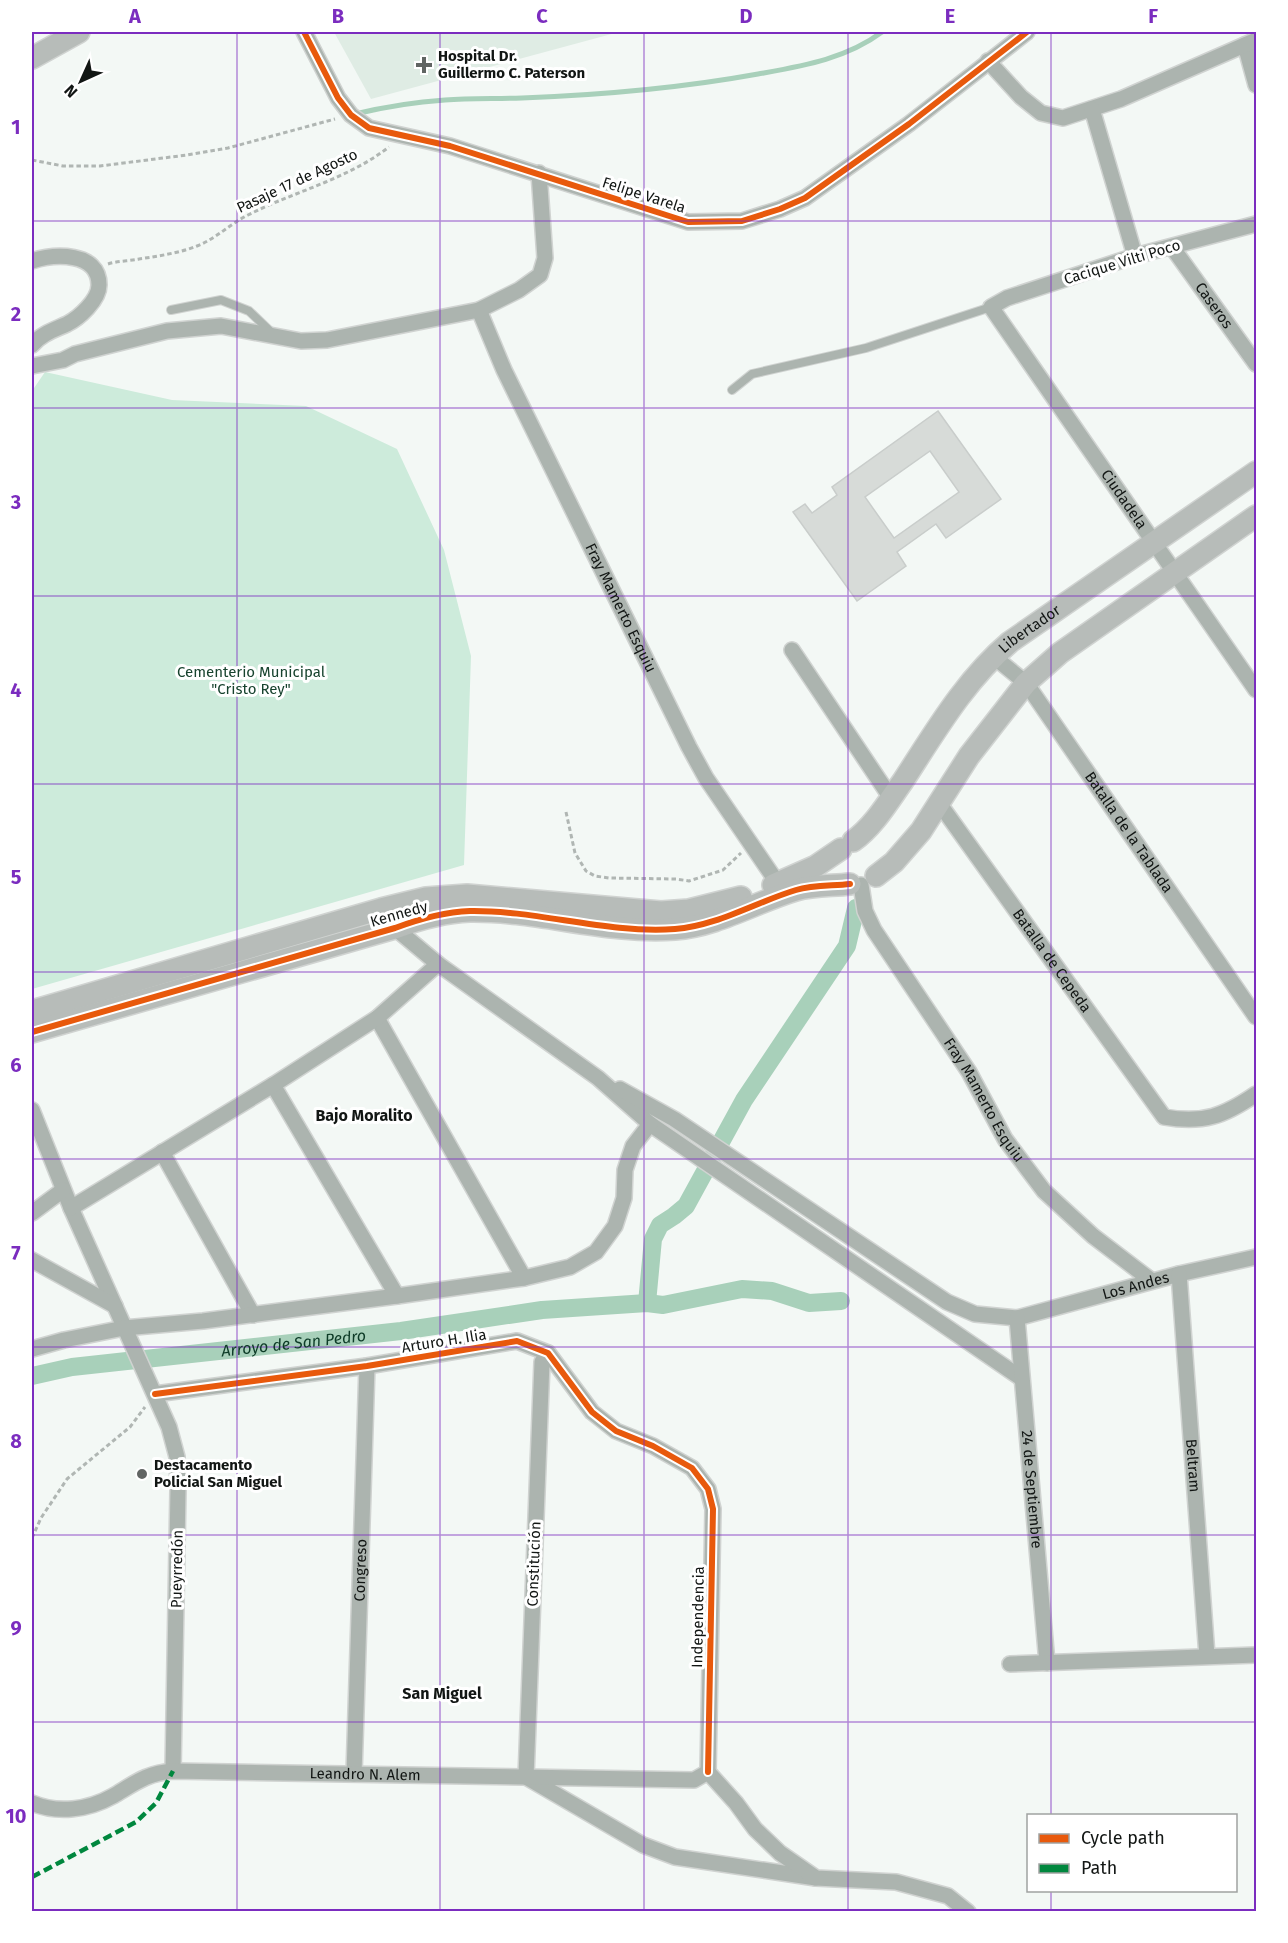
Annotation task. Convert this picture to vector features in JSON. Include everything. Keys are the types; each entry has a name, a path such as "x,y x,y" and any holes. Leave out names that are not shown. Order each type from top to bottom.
{"street":[{"path":"32,58 79,32"},
{"path":"304,32 339,99 351,115"},
{"name":"Felipe Varela","path":"351,115 369,128 450,146 688,222 742,221 805,198 909,124 1027,32"},
{"path":"988,61 1021,97 1041,113 1063,117 1121,99 1251,42 1257,85"},
{"path":"1092,109 1135,256"},
{"path":"32,366 63,360 75,354 167,331 221,326 274,334 301,341 327,340 479,310 519,290 540,275 545,258 539,173"},
{"name":"Cacique Vilti Poco","path":"991,307 1007,298 1135,256 1257,224"},
{"name":"Caseros","path":"1172,247 1257,364"},
{"path":"32,261 58,256 84,259 95,270 99,286 93,302 69,323 46,333 32,345"},
{"name":"Ciudadela","path":"991,307 1257,690"},
{"name":"Fray Mamerto Esquiu","path":"479,310 504,370 689,747 706,778 782,888"},
{"name":"Libertador","path":"861,847 861,836 891,798 958,698 993,656 1257,472"},
{"path":"863,882 880,867 861,847 837,856 837,871 841,877 863,882 908,848 969,756 1026,683 1060,653 1257,516"},
{"path":"792,650 891,798"},
{"name":"Batalla de la Tablada","path":"993,656 1026,683 1257,1017"},
{"name":"Batalla de Cepeda","path":"939,803 1164,1117 1185,1121 1213,1118 1232,1110 1257,1094"},
{"name":"Kennedy","path":"32,1032 395,928 412,921 444,914 470,911 644,930 676,929 718,919 782,888 816,866 861,847"},
{"name":"Fray Mamerto Esquiu","path":"863,882 865,910 874,930 969,1072 1005,1139 1044,1191 1094,1236 1152,1281"},
{"name":"Kennedy","path":"32,1011 381,909 426,898 467,895 670,912 689,910 782,888 863,882"},
{"path":"381,909 395,928 438,964 598,1078 650,1124 1021,1378"},
{"path":"71,1208 273,1085 377,1018 438,964"},
{"path":"377,1018 524,1278"},
{"path":"598,1078 674,1119 947,1302 975,1314 1017,1318"},
{"path":"273,1085 397,1296"},
{"path":"32,1110 63,1190 124,1328"},
{"path":"32,1349 124,1328 253,1315 397,1296 524,1278 570,1267 596,1252 615,1226 624,1198 625,1170 633,1146 650,1124"},
{"path":"162,1152 253,1315"},
{"path":"32,1213 63,1190"},
{"name":"Los Andes","path":"1017,1318 1179,1274 1257,1257"},
{"path":"32,1260 115,1306"},
{"name":"Beltram","path":"1179,1274 1207,1656"},
{"name":"24 de Septiembre","path":"1017,1318 1047,1663"},
{"name":"Pueyrredón","path":"124,1328 169,1427 177,1457 173,1771"},
{"name":"Arturo H. Ilia","path":"155,1394 367,1366 517,1341 548,1353"},
{"name":"Independencia","path":"548,1353 592,1412 616,1431 653,1446 692,1468 708,1489 713,1509 708,1772"},
{"name":"Constitución","path":"526,1777 542,1362 548,1353"},
{"name":"Congreso","path":"354,1773 367,1366"},
{"path":"1010,1664 1257,1655"},
{"name":"Leandro N. Alem","path":"32,1803 46,1809 65,1811 110,1797 156,1772 173,1771 694,1780 708,1772"},
{"path":"708,1772 771,1845 816,1878"},
{"path":"526,1777 643,1845 675,1857 816,1878 896,1882 948,1896 968,1911"}],"lane":[{"path":"171,310 221,300 249,311 274,334"},
{"path":"732,390 752,374 866,348 991,307"}],"path":[{"path":"32,160 63,166 100,166 187,155 228,148 351,115"},
{"path":"566,812 575,853 586,870 595,876 688,881 723,870 751,844"},
{"path":"32,1538 41,1518 67,1479 130,1427 155,1394"}],"shaded area":[{"name":"Hospital Dr. Guillermo C. Paterson","path":"334,32 619,32 371,99"}],"green space":[{"name":"Cementerio Municipal \"Cristo Rey\"","path":"45,372 172,400 306,406 397,449 444,550 471,656 464,865 32,989 32,391"}],"building":[{"path":"938,411 1001,499 946,538 936,524 897,552 906,566 857,601 793,512 805,504 812,513 837,495 832,487","holes":["930,451 959,492 894,538 865,497"]}],"waterway":[{"path":"355,114 434,101 611,93 729,79 823,60 854,49 882,32"},
{"path":"647,1303 653,1239 660,1225 686,1206 744,1100 847,946 856,908"},
{"name":"Arroyo de San Pedro","path":"32,1376 72,1367 401,1331 542,1310 647,1303 663,1305 742,1289 772,1291 809,1303 841,1301"}],"marked path":[{"path":"32,1877 136,1822 156,1803 173,1771"}],"cycle path":[{"path":"304,32 338,98 351,115 369,128 450,146 688,222 742,221 805,198 909,124 1027,32"},
{"path":"32,1032 441,914 470,911 496,912 623,928 675,929 721,919 796,890 850,884"},
{"path":"155,1394 367,1366 517,1341 548,1353 592,1412 616,1431 653,1446 692,1468 708,1489 713,1509 708,1772"}],"place":[{"name":"Hospital Dr. Guillermo C. Paterson","path":"424,65"},
{"name":"Destacamento Policial San Miguel","path":"142,1474"}],"district":[{"name":"Bajo Moralito","path":"364,1115"},
{"name":"San Miguel","path":"442,1693"}]}
